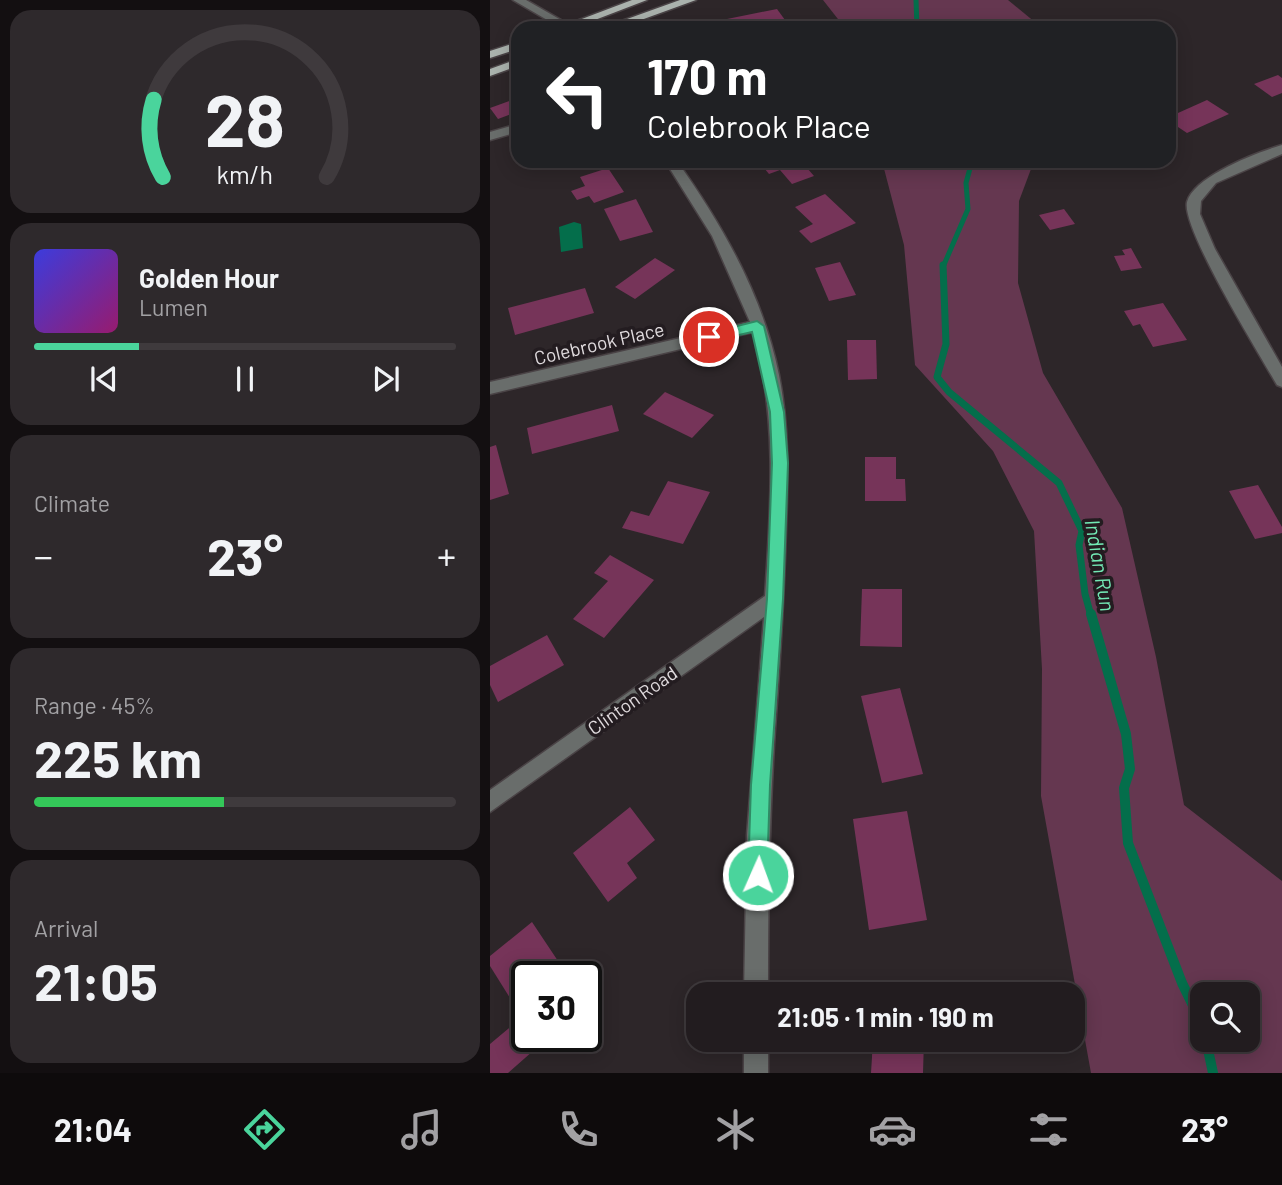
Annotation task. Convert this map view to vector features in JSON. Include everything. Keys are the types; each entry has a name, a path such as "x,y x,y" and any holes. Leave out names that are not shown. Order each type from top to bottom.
{"main road":[{"path":"584,21 642,0"},
{"path":"629,21 691,0"},
{"path":"490,55 511,48"},
{"path":"490,73 511,65"}],"street":[{"path":"518,0 556,21"},
{"path":"490,136 511,130"},
{"path":"1282,149 1211,180 1194,200 1194,220 1282,381"},
{"path":"675,168 720,238 757,326 777,412 780,463 775,599 761,785 756,982"},
{"name":"Colebrook Place","path":"490,388 757,326"},
{"name":"Clinton Road","path":"490,802 775,599"},
{"path":"756,1052 756,1073"}],"shaded area":[{"path":"823,0 1008,0 1034,21 840,21"},
{"path":"884,168 1031,168 1019,201 1018,283 1043,373 1122,508 1156,657 1184,805 1282,881 1282,1073 1091,1073 1085,1040 1085,982 1075,982 1041,796 1042,669 1034,531 993,451 915,365 904,245"},
{"path":"574,222 581,224 583,248 561,252 559,227"}],"building":[{"path":"777,9 785,20 728,21 727,19"},
{"path":"1278,75 1282,78 1282,93 1272,97 1254,84"},
{"path":"511,100 511,114 498,119 490,108"},
{"path":"1207,100 1229,114 1187,133 1176,126 1176,114"},
{"path":"608,168 624,192 594,203 589,196 577,200 571,191 585,186 580,177"},
{"path":"764,168 807,168 814,176 792,184 780,170 769,174"},
{"path":"825,194 856,223 811,243 799,231 813,224 795,207"},
{"path":"636,199 653,232 620,241 604,209"},
{"path":"1064,209 1075,224 1050,230 1039,215"},
{"path":"1131,248 1142,268 1121,271 1114,256 1125,255 1122,250"},
{"path":"655,258 675,270 635,299 615,287"},
{"path":"840,262 856,295 829,301 815,268"},
{"path":"585,288 594,313 515,335 508,308"},
{"path":"1163,303 1187,340 1153,347 1140,324 1133,326 1124,311"},
{"path":"847,340 876,340 877,379 848,380"},
{"path":"665,392 714,415 692,438 643,414"},
{"path":"612,405 619,431 532,454 527,428"},
{"path":"496,445 509,494 490,500 490,447"},
{"path":"865,457 896,457 896,479 905,479 906,501 865,501"},
{"path":"668,481 710,492 683,544 622,528 631,511 649,516"},
{"path":"1258,485 1282,527 1282,533 1255,539 1229,491"},
{"path":"610,555 654,580 604,638 573,619 608,581 594,573"},
{"path":"862,589 902,589 902,647 860,646"},
{"path":"547,635 564,665 498,702 490,685 490,666"},
{"path":"900,688 923,774 882,783 861,696"},
{"path":"630,807 655,840 627,863 637,878 608,902 573,853"},
{"path":"907,811 927,920 869,930 853,819"},
{"path":"532,922 558,961 511,961 511,999 490,966 490,956"},
{"path":"511,1026 511,1052 532,1052 508,1073 490,1073 490,1044"},
{"path":"872,1052 924,1052 923,1073 871,1073"}],"waterway":[{"name":"Indian Run","path":"916,0 917,21"},
{"name":"Indian Run","path":"943,267 968,209 966,183 970,168"},
{"name":"Indian Run","path":"943,267 946,344 937,377 949,392 1059,483 1082,531 1079,545 1085,594 1091,616"},
{"name":"Indian Run","path":"1091,614 1126,734 1130,769 1124,788 1128,843 1190,999"},
{"name":"Indian Run","path":"1209,1052 1213,1073"}],"route":[{"path":"709,337 757,326 770,372 777,412 780,463 775,599 761,785 758,875"}]}
